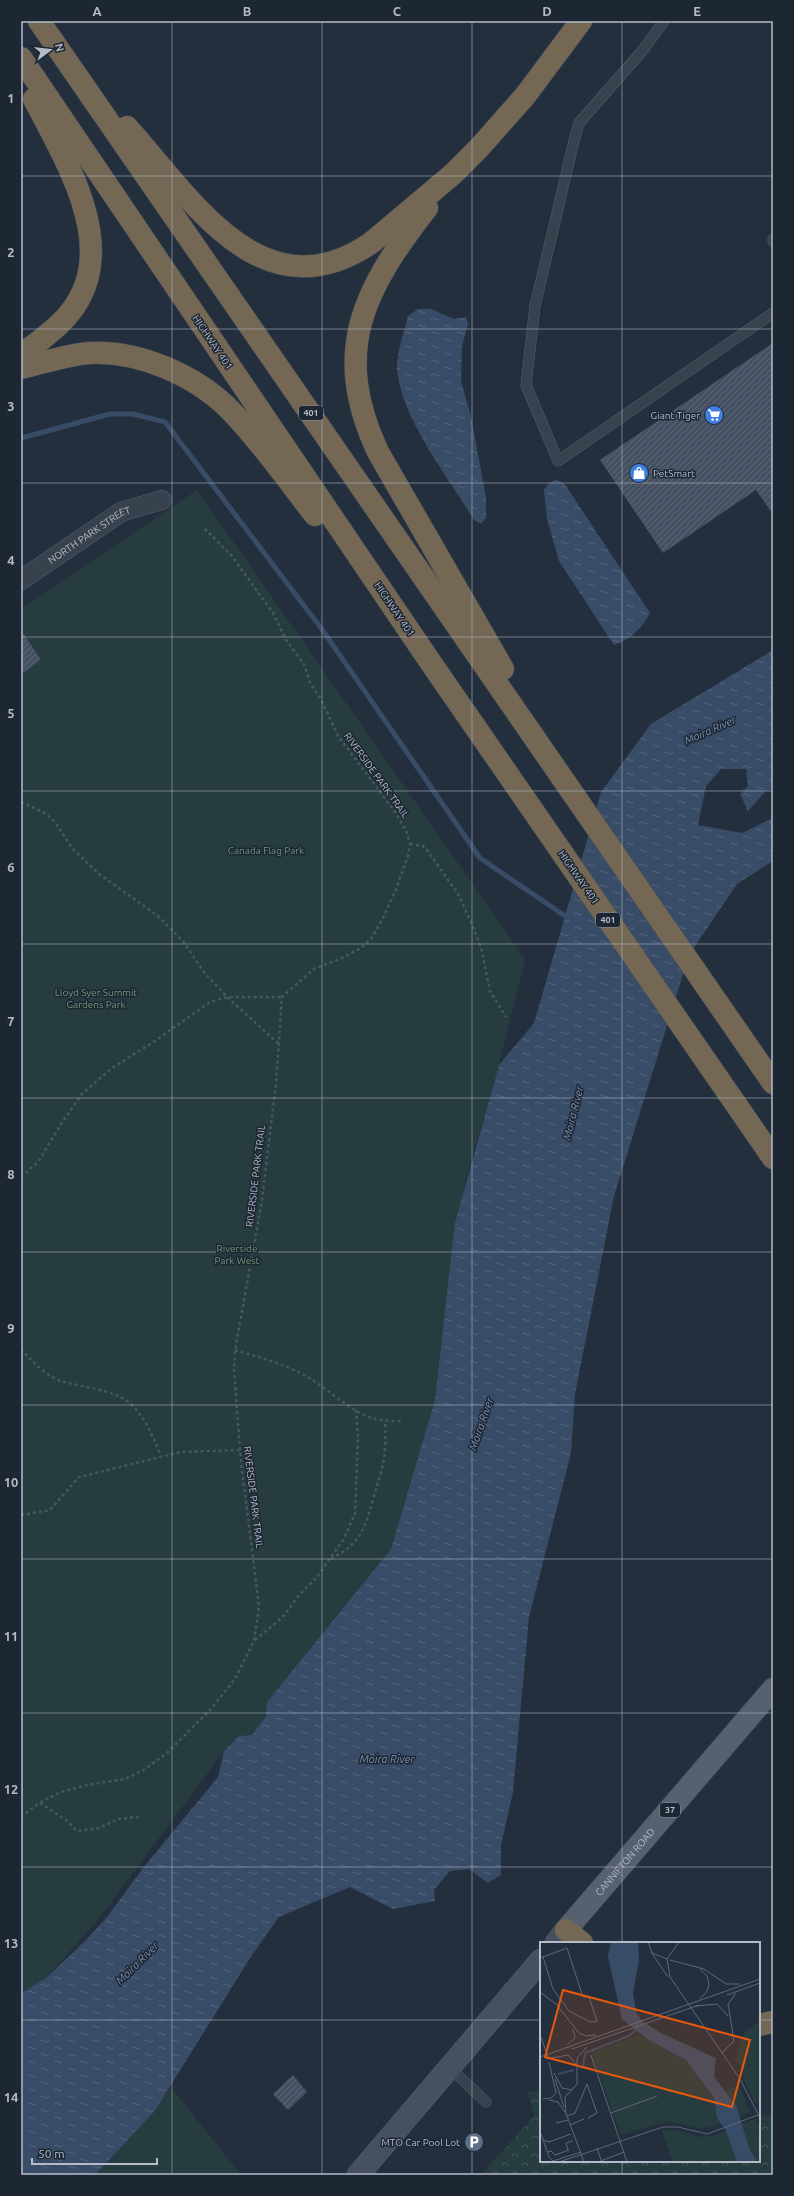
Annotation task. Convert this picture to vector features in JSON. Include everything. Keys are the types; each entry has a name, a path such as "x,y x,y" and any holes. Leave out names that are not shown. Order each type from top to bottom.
{"highway":[{"path":"560,773 479,625 378,452 365,419 356,384 355,351 366,301 383,270 406,235 453,174 525,96 581,21"},
{"name":"401","path":"43,25 773,1083"},
{"name":"HIGHWAY 401","path":"21,58 431,663 773,1158"},
{"path":"66,60 216,227 241,247 270,261 299,268 315,267 342,260 371,243 453,174"},
{"path":"21,73 67,162 89,225 92,244 91,266 84,290 75,307 61,324 21,353"},
{"path":"21,368 69,356 90,353 115,354 158,365 206,391 231,411 253,437 431,663"},
{"path":"760,2025 773,2022"}],"main road":[{"name":"CANNIFTON ROAD","path":"568,1939 773,1689"},
{"path":"358,2175 540,1961"}],"street":[{"name":"NORTH PARK STREET","path":"21,580 121,512 162,500"}],"lane":[{"path":"664,21 643,50 579,123 534,306 526,385 558,461 773,313"},
{"path":"450,2068 486,2102"}],"path":[{"name":"RIVERSIDE PARK TRAIL","path":"203,527 231,555 273,613 286,640 304,664 310,683 321,699 338,736 393,808 406,830 410,844"},
{"path":"21,802 45,813 55,822 72,848 100,874 158,916 183,941 203,970 227,997 279,1044"},
{"path":"21,1177 38,1162 63,1121 82,1094 112,1068 152,1043 210,1002 227,997 282,998 314,969 355,951 370,939 383,918 396,889 408,856 410,844 423,846 427,850 458,894 481,947 490,991 506,1017"},
{"name":"RIVERSIDE PARK TRAIL","path":"21,1817 39,1803 61,1792 88,1785 125,1779 142,1771 167,1753 210,1710 235,1679 254,1641 258,1623 258,1594 240,1450 234,1370 235,1350 262,1200 279,1044 282,998"},
{"path":"21,1349 35,1366 58,1380 104,1391 130,1403 150,1428 161,1456"},
{"path":"235,1350 270,1360 301,1374 369,1417 385,1421 402,1421"},
{"path":"254,1641 283,1617 299,1595 316,1578 331,1559 343,1540 355,1514 358,1437 356,1410"},
{"path":"331,1559 344,1552 359,1537 369,1519 384,1462 386,1446 385,1421"},
{"path":"21,1515 50,1510 79,1477 181,1452 240,1450"},
{"path":"39,1803 66,1820 77,1831 99,1828 118,1819 139,1817"}],"green space":[{"name":"Riverside Park West","path":"197,490 525,959 499,1065 465,1182 435,1400 391,1549 267,1702 265,1717 259,1727 252,1735 239,1736 224,1751 98,1920 46,1978 21,1993 21,609"},
{"path":"170,2086 241,2175 95,2175 154,2112"},
{"path":"540,2090 540,2162 760,2162 760,2116 773,2115 773,2175 481,2175 534,2116 528,2092"}],"water":[{"path":"418,309 431,309 454,319 466,317 468,324 462,346 461,381 471,416 486,498 486,518 481,524 474,520 428,448 417,429 401,390 397,364 402,336 408,316"},
{"path":"556,480 564,483 650,613 635,633 620,643 614,645 559,561 547,519 544,490 549,483"},
{"name":"Moira River","path":"773,650 773,788 765,792 748,811 740,794 748,786 746,769 721,769 706,786 698,825 742,833 773,818 773,861 737,884 689,955 614,1196 575,1394 571,1453 529,1617 513,1792 501,1845 501,1875 488,1883 469,1869 450,1871 434,1890 435,1901 393,1909 350,1887 279,1917 252,1955 154,2112 95,2175 21,2175 21,1993 46,1978 86,1940 107,1917 143,1868 218,1777 224,1751 239,1736 252,1735 266,1716 267,1702 391,1549 435,1400 455,1223 499,1065 534,1023 601,792 651,724"}],"building":[{"path":"773,343 773,514 756,490 663,553 600,460"},
{"path":"21,630 41,660 21,674"},
{"path":"293,2075 307,2092 288,2110 273,2094"}],"waterway":[{"path":"21,438 110,414 133,414 165,422 321,628 480,858 565,916"}],"place":[{"name":"Giant Tiger","path":"714,415"},
{"name":"PetSmart","path":"639,473"},
{"name":"MTO Car Pool Lot","path":"474,2142"}],"park label":[{"name":"Canada Flag Park","path":"266,850"},
{"name":"Lloyd Syer Summit Gardens Park","path":"96,998"}]}
